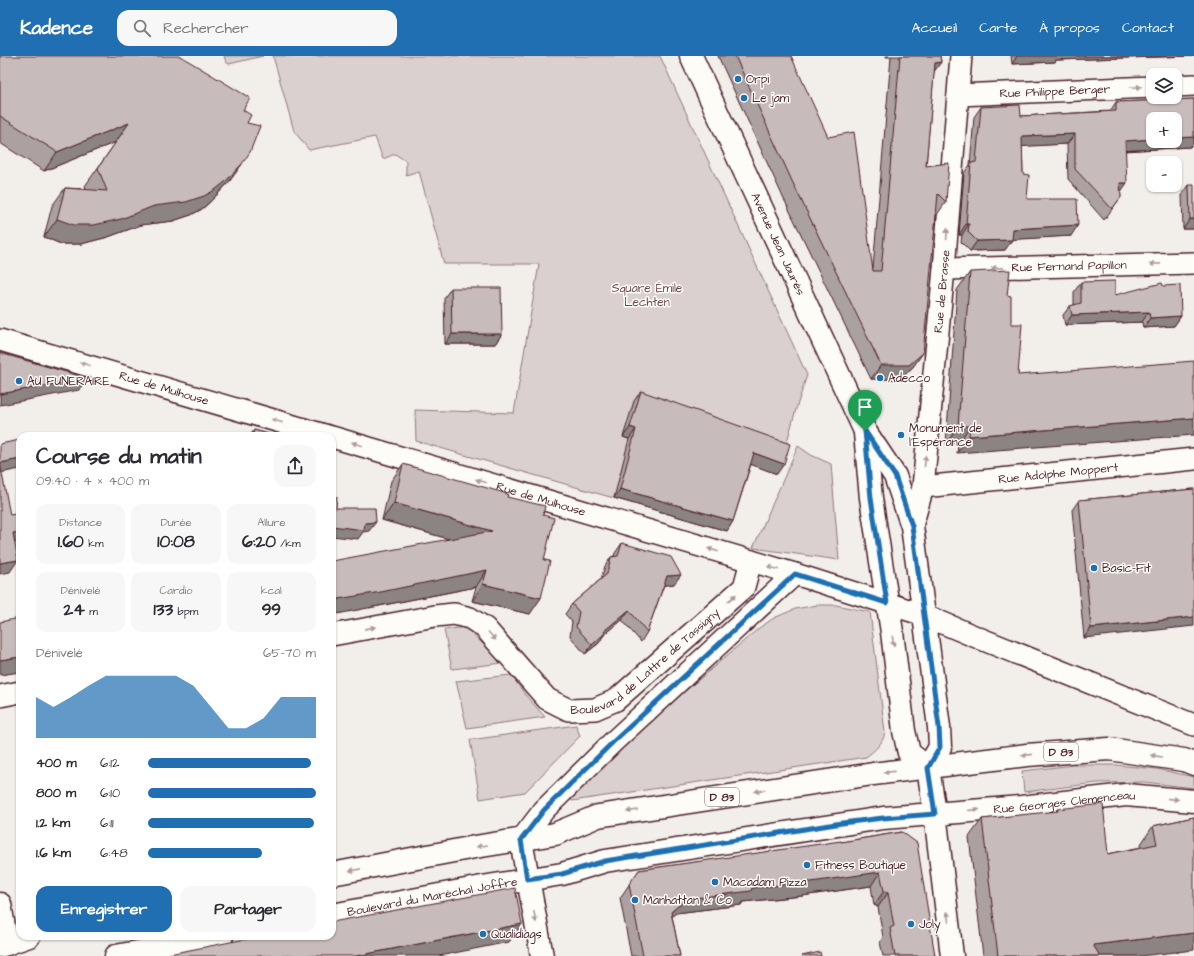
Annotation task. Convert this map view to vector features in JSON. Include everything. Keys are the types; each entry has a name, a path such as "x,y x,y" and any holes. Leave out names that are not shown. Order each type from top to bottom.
{"main road":[{"name":"Avenue Jean Jaurès","path":"692,56 865,431"},
{"path":"865,431 895,476 912,526 940,747 928,768 952,956"},
{"path":"865,431 871,498 904,731 909,753 928,768"},
{"name":"D 83","path":"336,873 475,847 555,834 598,816 873,774 1027,755 1109,749 1184,760 1194,764"},
{"name":"Rue Georges Clemenceau","path":"935,814 1021,807 1126,795 1194,801"},
{"name":"Boulevard du Maréchal Joffre","path":"336,914 527,879 562,874 605,861 834,824 935,814"},
{"path":"521,840 542,956"},
{"path":"0,904 6,949 22,940"},
{"path":"116,956 201,940"}],"street":[{"name":"Rue de Brasse","path":"912,526 923,487 944,269 961,56"},
{"path":"1182,86 1194,85"},
{"name":"Rue Philippe Berger","path":"958,95 1146,87"},
{"name":"Rue Fernand Papillon","path":"944,269 1194,263"},
{"name":"Rue de Mulhouse","path":"0,340 314,432"},
{"name":"Rue de Mulhouse","path":"336,438 795,574 924,614 969,634 1194,725"},
{"name":"Rue Adolphe Moppert","path":"923,487 1194,458"},
{"name":"Boulevard de Lattre de Tassigny","path":"336,634 435,616 454,614 470,618 485,628 547,699 569,710 595,709 616,700 744,587 751,561"},
{"path":"521,840 544,810 614,741 795,574"},
{"path":"0,696 16,693"}],"green space":[{"path":"224,56 263,56 229,64 226,62"},
{"name":"Square Émile Lechten","path":"273,56 660,56 807,375 784,453 625,499 624,501 416,441 415,410 514,413 539,264 444,264 419,171 406,175 406,161 395,154 383,159 375,137 309,150 294,131"},
{"path":"798,446 811,455 831,464 839,560 753,548"},
{"path":"817,605 836,605 870,612 885,732 880,743 866,757 572,801 570,796 682,694 759,628 774,618 795,609"},
{"path":"465,627 503,663 452,669 444,630"},
{"path":"511,675 527,697 545,717 467,728 456,681"},
{"path":"576,725 580,736 525,792 480,799 470,740"},
{"path":"1074,765 1116,765 1157,769 1194,777 1194,788 1144,782 1097,783 1024,792 1022,771"}],"building":[{"path":"0,56 180,56 250,98 243,110 251,115 247,123 260,126 250,152 242,164 225,182 204,196 186,202 154,206 121,219 94,225 74,225 57,219 65,188 107,191 98,168 129,123 57,152 0,116"},
{"path":"735,56 791,56 828,137 854,132 873,271 881,271 900,56 940,56 941,62 935,63 926,166 949,163 946,202 938,194 923,353 909,365 881,365 792,181"},
{"path":"1182,99 1194,99 1194,137 1182,138 1182,112 1146,112 1146,140 1125,141 1127,183 1120,183 1121,197 1112,209 1075,169 1075,134 1022,136 1023,174 1029,175 1027,199 1077,199 1078,225 1013,229 1012,240 977,241 968,232 969,224 966,224 971,163 976,162 981,107 1020,105 1021,116 1116,111 1116,102 1146,101 1146,104 1182,104"},
{"path":"1189,185 1194,185 1194,219 1190,219"},
{"path":"1010,270 1007,295 1011,296 1011,324 1022,324 1018,375 1194,361 1194,418 969,436 970,426 958,426 970,272"},
{"path":"1115,281 1115,295 1162,283 1163,286 1180,285 1181,316 1150,318 1149,312 1072,315 1070,306 1081,303 1081,282"},
{"path":"451,288 501,288 502,334 452,334"},
{"path":"0,353 87,378 0,394"},
{"path":"641,391 790,444 784,464 754,453 733,521 620,489 636,429 630,427"},
{"path":"16,441 16,460 0,463 0,444"},
{"path":"0,463 10,515 16,514 16,533 13,533 16,549 16,560 0,563"},
{"path":"403,464 508,494 507,497 545,506 543,515 554,518 544,560 550,561 541,598 483,584 487,570 381,592 336,599 336,560 492,531 394,503"},
{"path":"1194,489 1194,617 1091,628 1079,500"},
{"path":"336,508 375,508 376,522 365,523 364,530 336,526"},
{"path":"622,543 671,557 681,575 667,576 647,632 629,610 604,631 605,633 592,645 576,627 579,612 572,604 607,574 611,557 618,556"},
{"path":"16,619 16,658 0,660 0,622"},
{"path":"1103,804 1108,854 1157,844 1153,826 1194,817 1194,933 1093,945 1100,956 998,956 982,819 1058,811 1057,809"},
{"path":"902,832 917,843 935,956 895,956 890,928 894,926 888,893 884,891 880,872 811,882 752,888 751,891 686,899 671,912 680,956 643,956 629,884 639,870"},
{"path":"515,888 522,924 356,956 159,956 241,940 336,940 336,921"},
{"path":"820,952 821,956 802,956"}],"place":[{"name":"Orpi","path":"738,79"},
{"name":"Le jam","path":"744,98"},
{"name":"Adecco","path":"880,378"},
{"name":"AU FUNERAIRE","path":"19,381"},
{"name":"Monument de l'Espérance","path":"901,435"},
{"name":"Basic-Fit","path":"1094,568"},
{"name":"Fitness Boutique","path":"807,865"},
{"name":"Macadam Pizza","path":"715,882"},
{"name":"Manhattan & Co","path":"635,900"},
{"name":"Joly","path":"911,924"},
{"name":"Qualidiags","path":"483,934"}],"route":[{"path":"865,431 895,476 912,526 939,727 940,747 928,768 935,814 842,823 605,861 562,874 527,879 521,840 544,810 647,709 724,641 795,574 887,603 871,498 865,431"}]}
